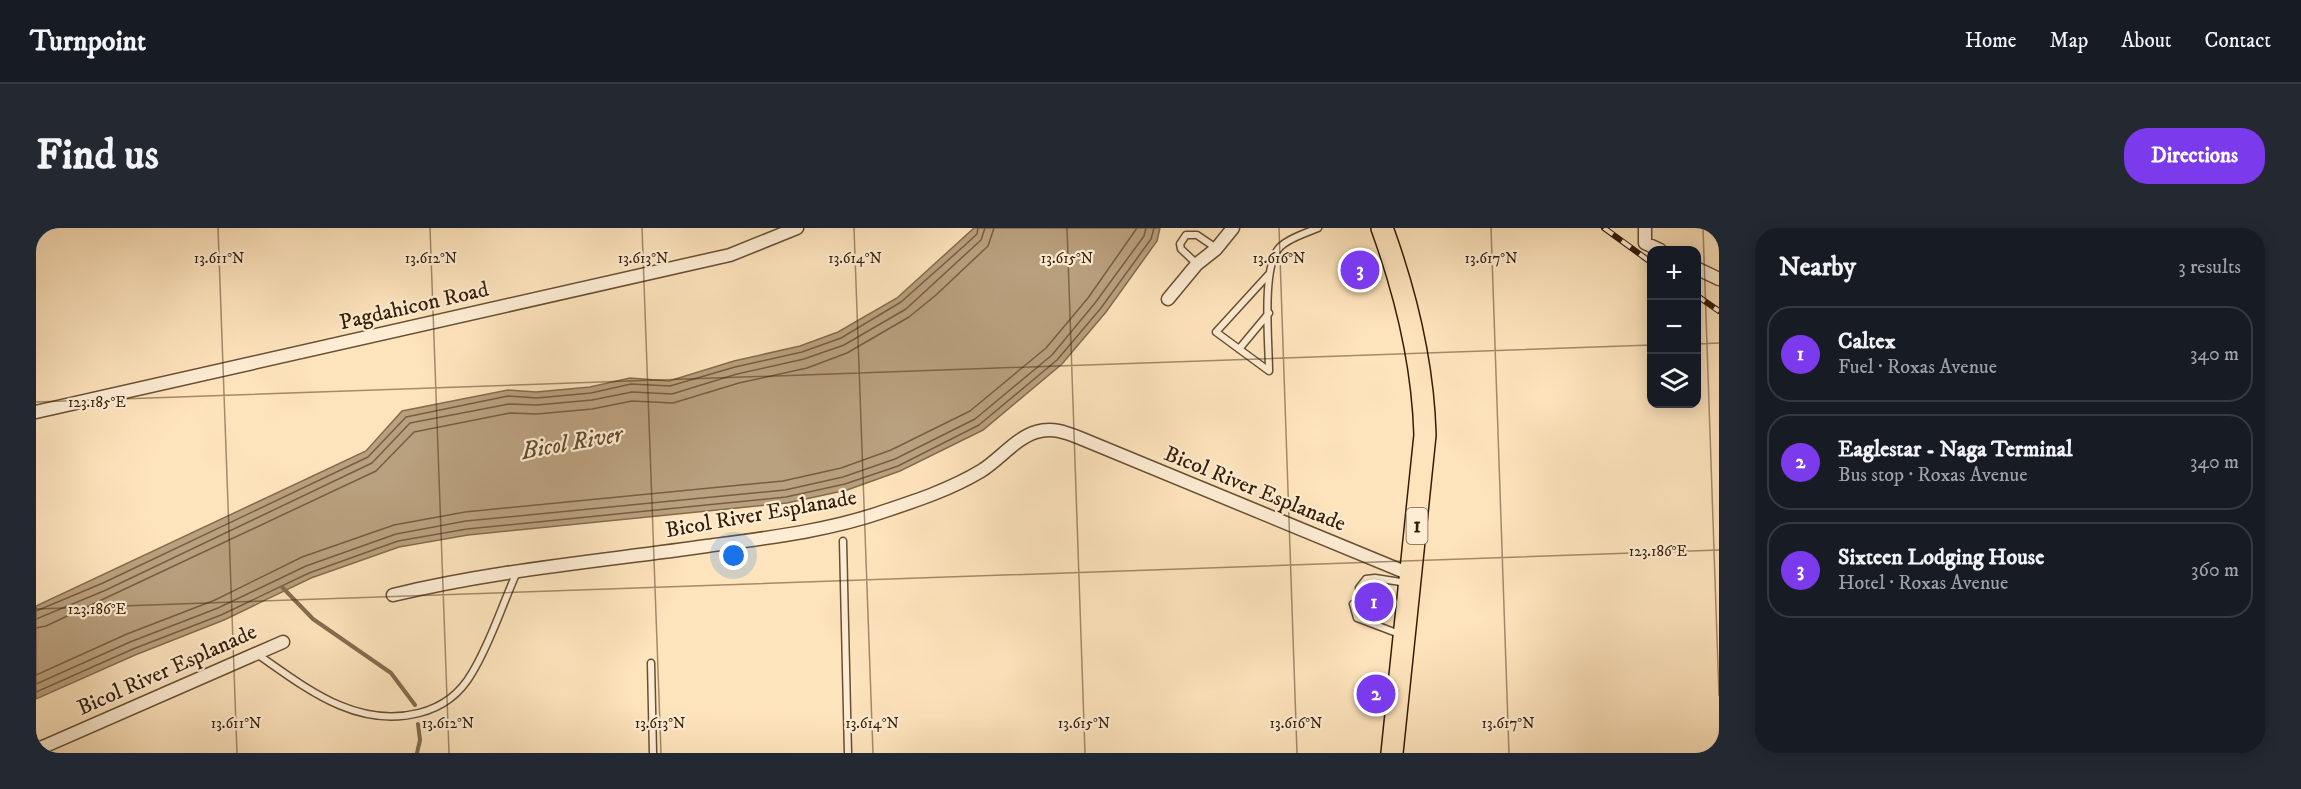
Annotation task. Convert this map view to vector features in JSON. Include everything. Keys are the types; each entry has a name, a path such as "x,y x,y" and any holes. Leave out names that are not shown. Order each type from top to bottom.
{"highway":[{"name":"1","path":"1367,228 1383,270 1403,301"},
{"name":"1","path":"1386,234 1420,372 1425,423 1392,753"}],"street":[{"name":"Pagdahicon Road","path":"36,412 730,255 797,228"},
{"path":"1168,299 1197,264 1216,249 1233,228"},
{"path":"1646,228 1645,243 1651,246"},
{"path":"1701,270 1719,279"},
{"name":"Bicol River Esplanade","path":"393,595 517,572 751,540 840,525 912,502 961,482 995,462 1033,432 1046,429 1059,430 1080,438 1411,580"},
{"name":"Bicol River Esplanade","path":"36,750 283,642"}],"lane":[{"path":"1269,274 1216,332 1269,371 1269,274 1275,253 1281,246 1318,228"},
{"path":"1197,264 1181,249 1180,244 1186,235 1197,235 1216,249"},
{"path":"1239,349 1269,313"},
{"path":"843,542 848,753"},
{"path":"256,653 311,691 349,711 379,718 400,718 432,710 458,693 473,672 517,572"},
{"path":"1359,588 1366,579 1411,580"},
{"path":"1353,604 1357,618 1405,637"},
{"path":"651,663 653,753"}],"water":[{"name":"Bicol River","path":"974,228 1160,228 1157,241 1106,312 1062,364 983,430 900,471 847,490 787,503 468,535 399,547 311,578 224,620 135,655 36,699 36,606 366,451 402,411 508,390 536,392 590,387 630,378 669,381 734,361 800,346 838,332 897,298"}],"waterway":[{"path":"282,587 313,619 391,673 415,705"},
{"path":"417,753 420,740 418,724"}],"railway":[{"path":"1604,228 1647,259"},
{"path":"1701,298 1719,311"}],"place":[{"name":"Sixteen Lodging House","path":"1360,270"},
{"name":"Caltex","path":"1374,602"},
{"name":"Eaglestar - Naga Terminal","path":"1376,694"}]}
